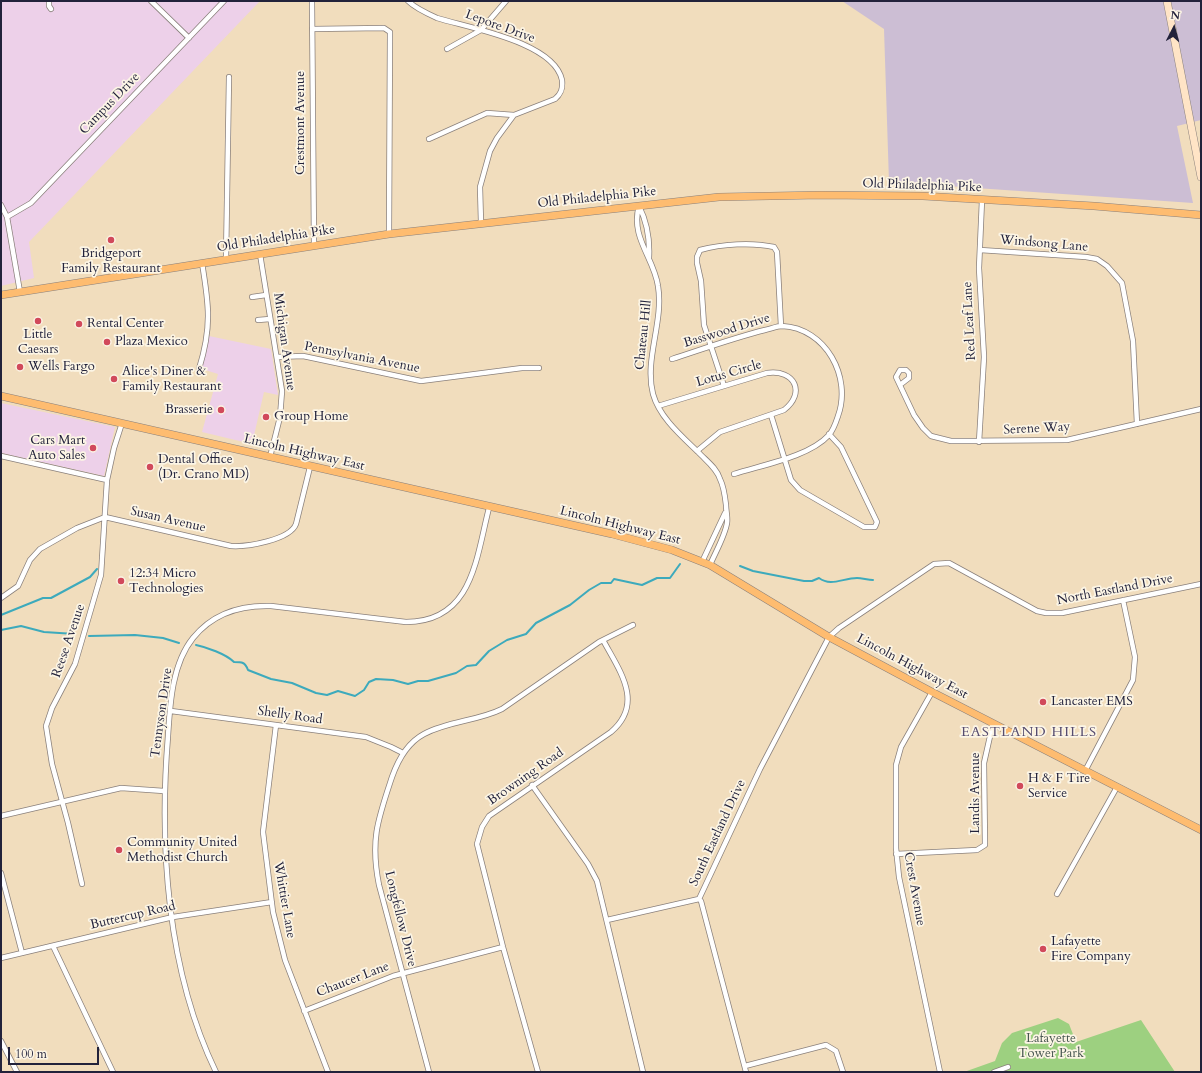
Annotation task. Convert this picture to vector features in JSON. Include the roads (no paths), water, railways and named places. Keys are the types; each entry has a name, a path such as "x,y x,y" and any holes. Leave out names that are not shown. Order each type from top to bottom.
{"main road":[{"path":"1167,1 1201,177"},
{"name":"Old Philadelphia Pike","path":"1,295 389,234 684,200 746,196 911,196 1201,215"},
{"name":"Lincoln Highway East","path":"1,396 647,543 672,550 710,565 829,637 932,692 1201,830"}],"street":[{"path":"49,1 48,6 51,9"},
{"path":"151,1 189,38"},
{"name":"Campus Drive","path":"7,217 31,203 224,1"},
{"name":"Crestmont Avenue","path":"312,1 314,246"},
{"path":"447,50 481,30 506,1"},
{"name":"Lepore Drive","path":"411,2 435,17 481,30 527,47 551,61 561,76 562,86 560,95 555,99 514,115"},
{"path":"312,29 388,30 391,35 389,234"},
{"path":"226,259 229,78"},
{"path":"429,138 487,113 514,115"},
{"path":"481,223 480,187 484,169 493,144 514,115"},
{"name":"Red Leaf Lane","path":"980,442 984,339 979,282 982,200"},
{"path":"1,205 7,217 20,292"},
{"name":"Chateau Hill","path":"639,206 636,218 643,247 649,258 660,296 650,383 658,406 677,432 712,466 720,477 725,495 727,523 710,565"},
{"name":"Chateau Hill","path":"639,206 644,217 650,246 649,258"},
{"path":"724,386 704,325 701,281 696,257 700,250 711,247 741,245 774,247 777,252 781,326"},
{"name":"Windsong Lane","path":"980,250 1086,257 1097,259 1114,272 1122,283 1133,341 1137,424"},
{"name":"Michigan Avenue","path":"260,254 281,378 282,404 278,430 270,457"},
{"path":"199,369 206,345 209,312 202,263"},
{"path":"252,297 266,295"},
{"path":"258,320 270,319"},
{"name":"Basswood Drive","path":"672,359 781,326 802,331 813,336 833,357 841,385 842,398 834,427 829,434 818,444 784,458 734,474"},
{"name":"Pennsylvania Avenue","path":"277,357 303,356 421,381 522,368 539,368"},
{"name":"Lotus Circle","path":"658,406 767,373 785,373 792,379 795,386 795,394 791,404 784,410 720,432 697,451"},
{"name":"Serene Way","path":"900,385 914,415 923,428 931,436 951,442 1067,440 1201,409"},
{"path":"771,415 791,480 800,490 864,527 875,527 877,522 841,447 829,434"},
{"name":"Reese Avenue","path":"82,884 63,801 52,764 46,735 46,724 52,708 72,672 101,575 107,480 114,448 122,423"},
{"path":"1,456 107,480"},
{"name":"Susan Avenue","path":"105,516 231,546 247,546 282,536 294,529 310,466"},
{"name":"Tennyson Drive","path":"216,1072 203,1041 189,999 178,954 166,868 164,791 171,710 178,669 189,644 206,624 233,610 250,606 271,606 406,622 427,620 443,612 457,602 467,588 472,576 489,508"},
{"path":"702,562 726,512"},
{"path":"1,598 18,586 30,560 40,549 77,528 105,516"},
{"name":"North Eastland Drive","path":"829,637 870,606 934,564 940,562 949,563 1037,611 1046,614 1062,613 1201,584"},
{"path":"1085,771 1133,680 1135,657 1123,600"},
{"name":"Longfellow Drive","path":"429,1072 378,885 375,860 375,844 382,804 403,753 408,746 423,734 486,716 502,709 579,655 603,640 633,625"},
{"name":"South Eastland Drive","path":"746,1072 702,901 699,899 760,768 829,637"},
{"name":"Browning Road","path":"538,1072 478,854 479,835 489,816 611,732 622,721 627,705 628,688 603,640"},
{"name":"Crest Avenue","path":"932,692 898,755 896,773 896,854 899,877 940,1072"},
{"name":"Shelly Road","path":"171,710 366,738 386,744 403,753"},
{"name":"Landis Avenue","path":"896,854 977,850 985,846 984,763 993,723"},
{"name":"Whittier Lane","path":"276,725 263,832 272,902 281,948 328,1072"},
{"path":"532,785 588,864 600,892 643,1072"},
{"path":"1057,894 1117,787"},
{"path":"1,816 120,788 164,791"},
{"path":"1,873 22,953"},
{"path":"606,920 696,898 699,899"},
{"name":"Buttercup Road","path":"1,958 173,917 272,902"},
{"path":"53,946 113,1072"},
{"name":"Chaucer Lane","path":"304,1011 402,973 503,947"},
{"path":"1,1041 17,1072"},
{"path":"745,1066 826,1045 836,1050 843,1072"},
{"path":"994,1072 1008,1067"}],"waterway":[{"path":"196,645 210,649 234,662 243,663 246,665 248,670 271,679 292,683 316,693 327,695 338,691 355,696 364,690 369,682 376,679 393,680 408,684 418,681 428,681 456,673 467,666 476,665 489,651 507,640 526,634 536,623 570,605 589,590 601,583 611,583 614,579 642,585 657,578 670,578 680,564"},
{"path":"740,566 753,571 804,581 812,581 819,578 828,582 852,578 873,580"},
{"path":"1,615 43,598 51,598 90,577 97,569"},
{"path":"1,630 21,626 44,632 75,634"},
{"path":"89,636 135,635 163,638 179,643"}],"place":[{"name":"Bridgeport Family Restaurant","path":"111,240"},
{"name":"Little Caesars","path":"38,321"},
{"name":"Rental Center","path":"79,324"},
{"name":"Plaza Mexico","path":"107,342"},
{"name":"Wells Fargo","path":"20,367"},
{"name":"Alice's Diner & Family Restaurant","path":"114,379"},
{"name":"Brasserie","path":"221,410"},
{"name":"Group Home","path":"266,417"},
{"name":"Cars Mart Auto Sales","path":"93,448"},
{"name":"Dental Office (Dr. Crano MD)","path":"150,467"},
{"name":"12:34 Micro Technologies","path":"121,581"},
{"name":"Lancaster EMS","path":"1043,702"},
{"name":"H & F Tire Service","path":"1020,786"},
{"name":"Community United Methodist Church","path":"119,850"},
{"name":"Lafayette Fire Company","path":"1043,949"}],"district":[{"name":"EASTLAND HILLS","path":"1029,733"}],"park label":[{"name":"Lafayette Tower Park","path":"1051,1046"}]}
